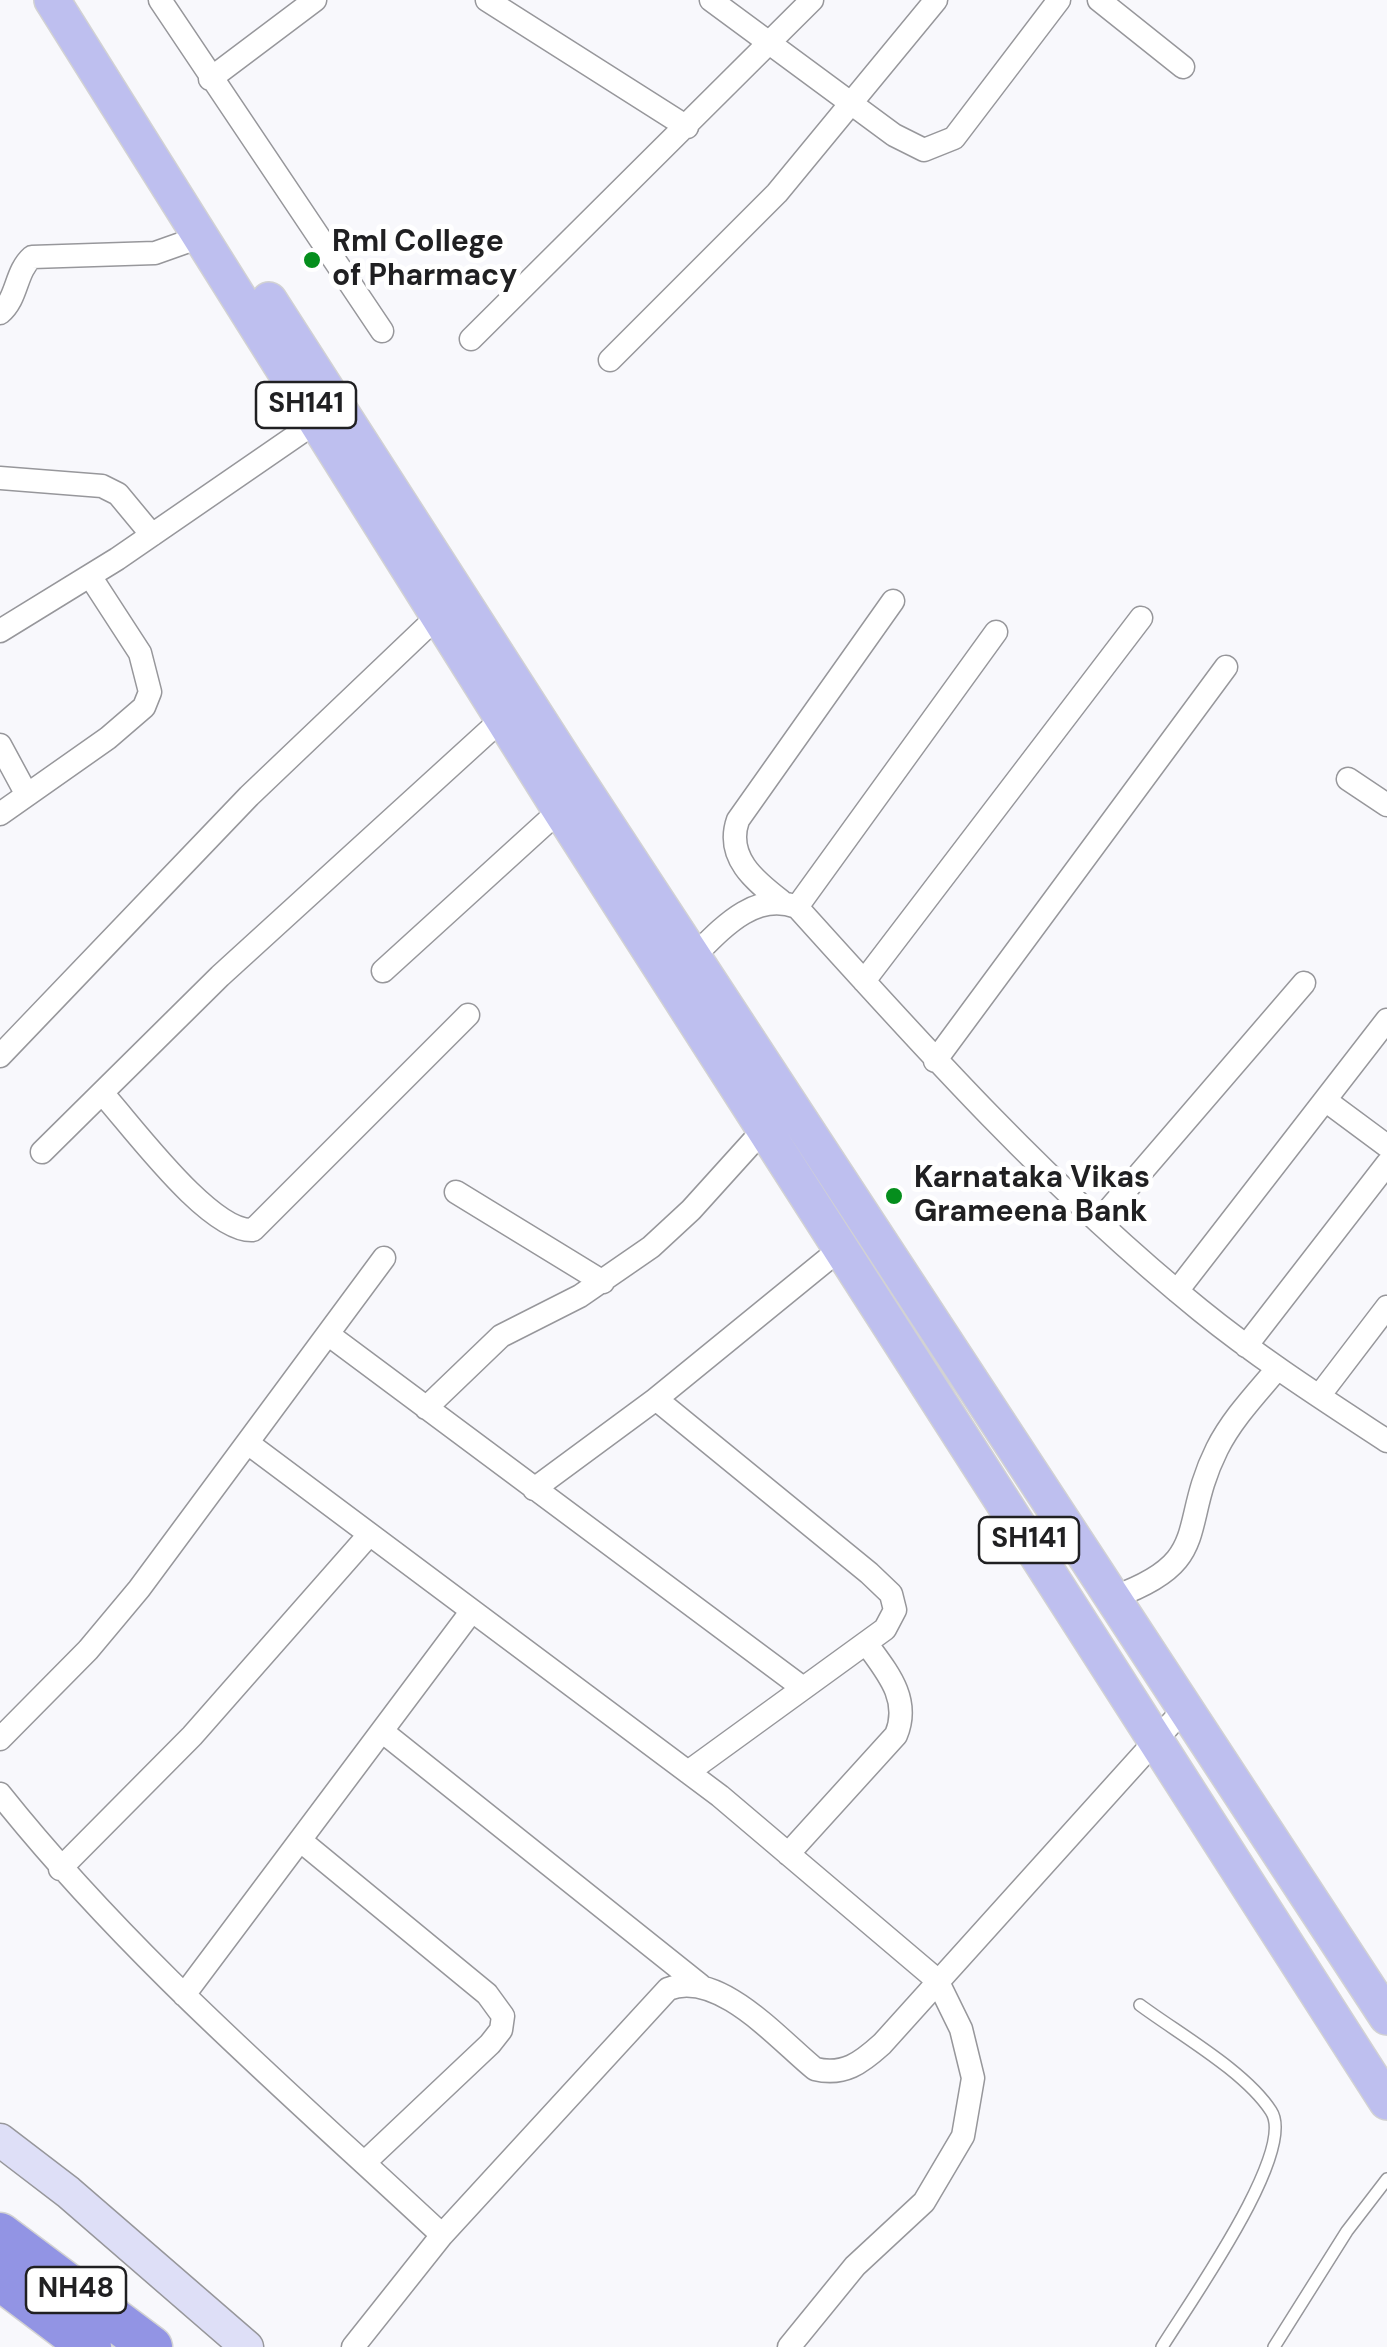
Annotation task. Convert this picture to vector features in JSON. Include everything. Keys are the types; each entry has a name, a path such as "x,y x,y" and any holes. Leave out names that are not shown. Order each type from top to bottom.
{"highway":[{"name":"NH48","path":"0,2234 152,2347"},
{"name":"NH48","path":"0,2278 90,2347"}],"main road":[{"name":"SH141","path":"52,0 502,718 573,801"},
{"name":"SH141","path":"78,0 573,801"},
{"path":"573,801 1114,1598 1387,2017"},
{"name":"SH141","path":"683,967 766,1127 840,1249 1386,2096"}],"street":[{"path":"160,0 382,331"},
{"path":"210,79 315,0"},
{"path":"487,0 687,127"},
{"path":"711,0 742,7 774,42 912,146 924,150 940,146 967,123 1059,0"},
{"path":"471,339 812,0"},
{"path":"610,360 777,194 936,0"},
{"path":"1099,0 1183,67"},
{"path":"0,314 12,300 26,262 32,257 156,253 203,236"},
{"path":"0,631 90,576 316,422"},
{"path":"0,478 102,486 118,494 152,534"},
{"path":"0,814 108,738 144,707 150,692 140,653 90,576"},
{"path":"893,601 765,776 738,820 733,834 749,874 789,904 935,1061 1177,1290 1277,1369 1387,1440"},
{"path":"0,1056 250,796 438,615"},
{"path":"864,981 1141,618"},
{"path":"789,904 996,632"},
{"path":"935,1061 1226,667"},
{"path":"42,1152 220,976 502,718"},
{"path":"0,745 27,795"},
{"path":"1348,778 1387,805"},
{"path":"383,971 573,801"},
{"path":"683,967 738,915 762,903 789,904"},
{"path":"1100,1220 1304,983"},
{"path":"102,1093 213,1216 239,1231 253,1230 468,1016"},
{"path":"1177,1290 1387,1020"},
{"path":"1325,1100 1387,1146"},
{"path":"426,1408 501,1336 603,1282 691,1210 766,1127"},
{"path":"1246,1346 1387,1164"},
{"path":"456,1192 603,1282"},
{"path":"534,1489 656,1399 840,1249"},
{"path":"0,1740 101,1635 249,1444 384,1258"},
{"path":"1319,1396 1387,1307"},
{"path":"329,1336 803,1688"},
{"path":"1114,1598 1163,1577 1174,1566 1188,1539 1215,1452 1277,1369"},
{"path":"656,1399 891,1594 896,1610 885,1629 688,1772"},
{"path":"249,1444 688,1772 937,1980 961,2029 973,2078 963,2136 924,2202 855,2266 789,2347"},
{"path":"60,1869 192,1736 368,1536"},
{"path":"184,1995 471,1612"},
{"path":"788,1854 896,1735 903,1717 894,1682 866,1642"},
{"path":"382,1732 702,1988 736,2004 815,2069 832,2074 864,2060 1155,1736 1186,1708"},
{"path":"0,1794 60,1869 184,1995 442,2235"},
{"path":"301,1841 487,1994 503,2016 501,2030 490,2044 364,2162"},
{"path":"352,2347 442,2235 650,2006 682,1984 702,1988"},
{"path":"0,2140 68,2192 247,2347"}],"lane":[{"path":"1140,2005 1245,2083 1273,2112 1279,2135 1249,2205 1162,2347"},
{"path":"1274,2347 1347,2231 1387,2179"}],"place":[{"name":"Rml College of Pharmacy","path":"312,260"},
{"name":"Karnataka Vikas Grameena Bank","path":"894,1196"}]}
